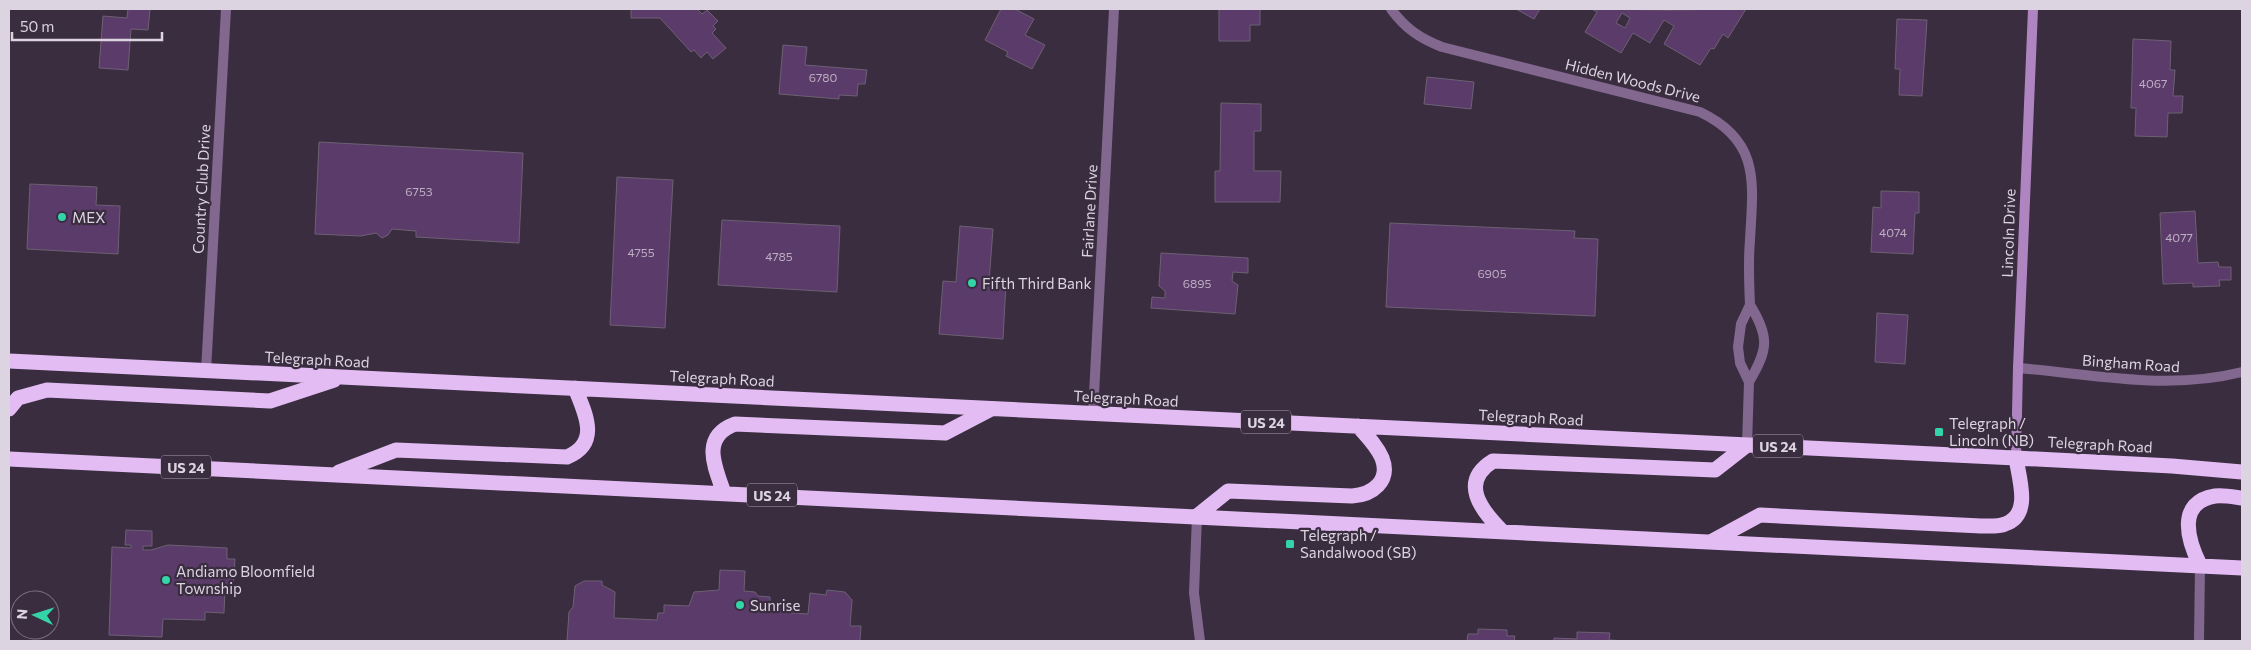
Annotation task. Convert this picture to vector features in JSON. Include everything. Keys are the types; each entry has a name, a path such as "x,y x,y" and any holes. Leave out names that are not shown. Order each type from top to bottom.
{"highway":[{"name":"Telegraph Road","path":"9,361 2016,458 2172,466 2242,472"},
{"path":"9,410 18,398 47,390 270,401 342,377"},
{"path":"333,474 396,450 567,457 581,449 588,436 587,421 575,388"},
{"path":"724,493 712,450 715,439 720,431 735,424 945,433 993,409"},
{"path":"1197,516 1228,491 1352,496 1364,495 1374,490 1383,477 1383,458 1358,426"},
{"path":"1502,531 1487,516 1477,497 1475,486 1477,476 1483,468 1493,461 1715,470 1747,445"},
{"path":"1713,541 1760,515 1981,526 2004,525 2012,521 2020,512 2023,501 2016,458"},
{"name":"US 24","path":"9,459 2242,568"},
{"path":"2200,565 2188,537 2189,518 2193,510 2208,498 2242,498"}],"street":[{"name":"Country Club Drive","path":"206,371 226,9"},
{"name":"Fairlane Drive","path":"1093,414 1114,9"},
{"name":"Hidden Woods Drive","path":"1391,9 1403,25 1421,39 1442,47 1700,112 1726,126 1736,138 1746,156 1751,173 1752,188 1748,266 1750,305 1741,324 1738,347 1740,363 1749,382 1747,445"},
{"name":"Lincoln Drive","path":"2016,458 2033,9"},
{"name":"Hidden Woods Drive","path":"1749,382 1760,363 1765,337 1762,324 1750,305"},
{"name":"Bingham Road","path":"2018,368 2160,383 2190,381 2242,372"},
{"path":"1197,516 1194,593 1200,641"},
{"path":"2199,641 2200,565"}],"building":[{"path":"128,9 150,9 148,30 131,29 128,70 99,68 103,16 127,18"},
{"path":"631,9 697,9 702,14 707,10 718,21 713,26 716,29 712,33 726,48 713,59 707,52 701,58 694,50 691,52 660,18 631,18"},
{"path":"1001,9 1015,9 1034,19 1025,35 1045,45 1032,69 1006,56 1008,52 985,40"},
{"path":"1219,9 1260,9 1260,25 1250,25 1250,41 1219,41"},
{"path":"1516,9 1540,9 1534,19"},
{"path":"1592,9 1746,9 1728,38 1723,34 1714,49 1711,48 1700,65 1664,44 1674,26 1664,20 1650,43 1633,33 1621,53 1585,32 1597,12","holes":["1622,13 1630,18 1625,28 1616,23"]},
{"path":"1897,19 1927,20 1922,96 1899,95 1900,69 1895,69"},
{"path":"2133,39 2171,41 2170,70 2175,70 2173,96 2183,96 2182,113 2168,113 2167,137 2135,136 2136,108 2131,108"},
{"path":"783,45 807,47 805,65 867,70 865,84 858,84 857,96 839,95 839,99 779,94"},
{"path":"1427,77 1474,82 1471,109 1424,104"},
{"path":"1221,103 1261,104 1261,131 1254,131 1254,171 1281,171 1280,202 1215,202 1215,171 1220,171"},
{"path":"319,142 523,153 519,243 416,237 416,231 392,229 388,235 382,238 376,233 361,236 315,234"},
{"path":"617,177 673,180 665,328 610,325"},
{"path":"30,184 97,187 96,205 120,206 118,254 27,249"},
{"path":"1881,191 1919,192 1919,213 1915,213 1913,254 1871,252 1873,207 1881,208"},
{"path":"2195,211 2198,263 2218,262 2219,267 2231,267 2231,280 2219,280 2220,286 2193,287 2193,283 2163,284 2160,213"},
{"path":"722,220 840,226 837,292 718,285"},
{"path":"1390,223 1575,231 1574,238 1598,239 1595,316 1386,307"},
{"name":"Fifth Third Bank","path":"960,226 993,229 989,282 1006,283 1003,339 939,334 943,281 956,282"},
{"path":"1161,253 1248,258 1248,273 1233,272 1232,281 1238,285 1235,314 1151,308 1152,297 1165,298 1165,291 1159,286"},
{"path":"1877,313 1908,315 1905,364 1875,362"},
{"path":"126,530 152,531 152,546 143,546 143,550 151,550 168,545 227,548 227,559 235,559 233,589 225,589 224,613 205,612 205,620 163,619 162,637 109,635 112,547 131,548 131,545 125,545"},
{"name":"Sunrise","path":"720,570 745,571 744,591 755,592 758,596 770,597 770,602 792,604 791,613 808,614 810,593 826,595 827,590 845,592 852,600 850,626 861,626 860,641 567,641 569,612 573,607 575,586 584,581 602,581 602,585 615,592 614,618 657,620 658,613 664,613 664,605 689,606 694,592 719,590"},
{"path":"1478,629 1507,630 1507,636 1515,636 1514,641 1467,641 1468,634 1478,634"},
{"path":"1577,632 1610,633 1609,640 1629,641 1554,641 1554,638 1577,639"}],"place":[{"name":"MEX","path":"62,217"},
{"name":"Fifth Third Bank","path":"972,283"},
{"name":"Telegraph / Lincoln (NB)","path":"1939,432"},
{"name":"Telegraph / Sandalwood (SB)","path":"1290,544"},
{"name":"Andiamo Bloomfield Township","path":"166,580"},
{"name":"Sunrise","path":"740,605"}]}
